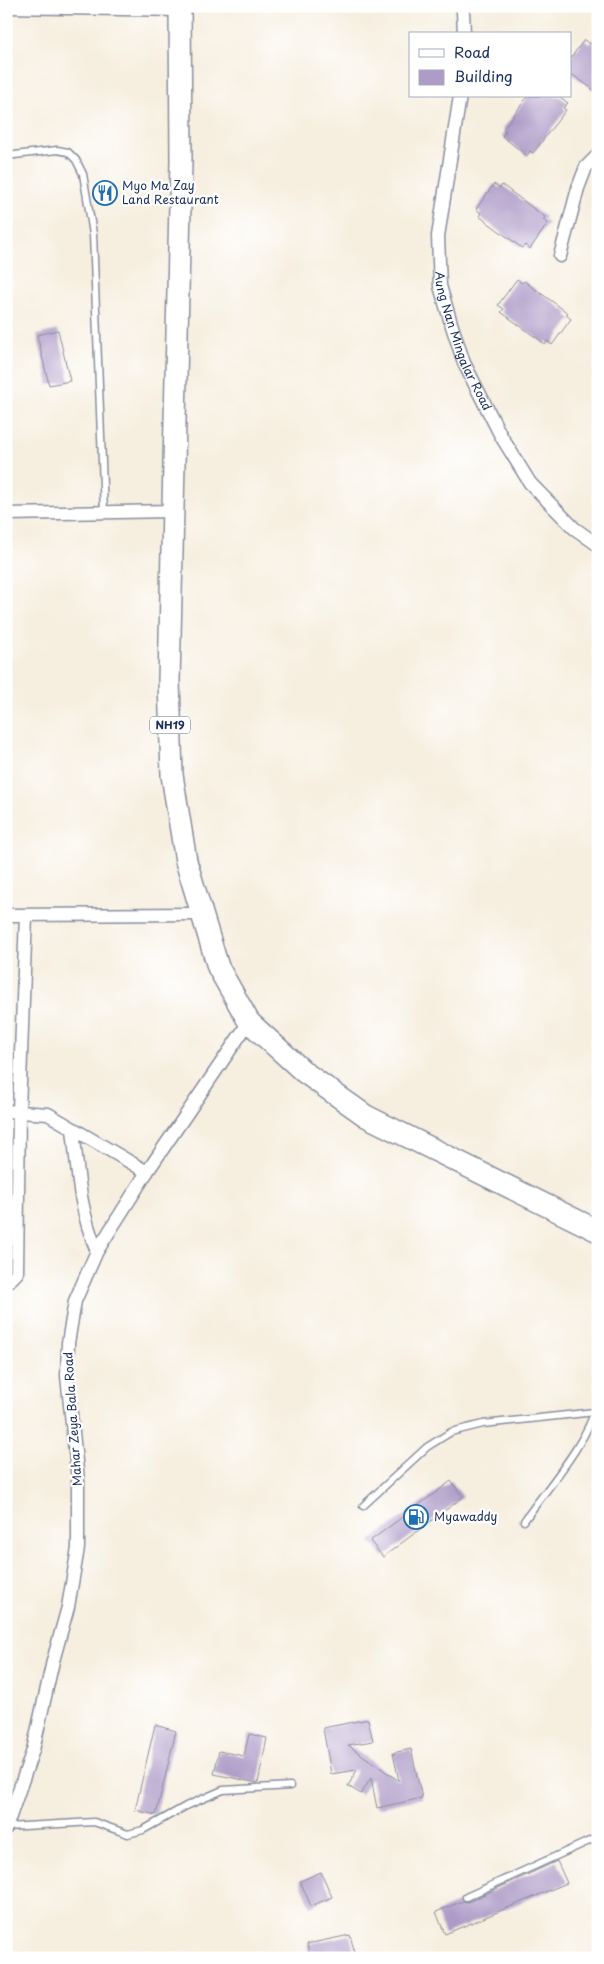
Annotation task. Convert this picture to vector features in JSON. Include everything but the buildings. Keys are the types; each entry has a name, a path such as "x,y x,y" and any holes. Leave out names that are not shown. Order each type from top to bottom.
{"highway":[{"name":"NH19","path":"180,8 181,161 169,681 172,775 186,861 218,967 249,1022 304,1072 366,1116 598,1231"}],"street":[{"path":"461,6 464,32"},
{"path":"6,7 180,8"},
{"name":"Aung Nan Mingalar Road","path":"460,98 438,236 440,286 451,323 468,371 501,436 530,483 574,528 598,545"},
{"path":"560,256 578,188 586,167 598,155"},
{"path":"6,514 173,511"},
{"path":"6,915 202,914"},
{"path":"6,1284 17,1273 13,1111 26,915"},
{"name":"Mahar Zeya Bala Road","path":"7,1827 32,1750 68,1608 78,1548 78,1480 67,1376 68,1344 76,1301 98,1251 147,1172 249,1022"},
{"path":"13,1111 48,1114 147,1172"},
{"path":"73,1128 80,1197 89,1231 98,1251"}],"lane":[{"path":"6,156 57,150 68,152 76,160 83,174 93,234 104,512"},
{"path":"524,1521 575,1450 595,1412 598,1401"},
{"path":"363,1506 427,1447 451,1432 483,1424 595,1412"},
{"path":"7,1827 94,1822 128,1834 143,1830 186,1806 223,1790 290,1786"},
{"path":"466,1897 598,1837"}],"place":[{"name":"Myo Ma Zay Land Restaurant","path":"105,193"},
{"name":"Myawaddy","path":"416,1517"}]}
